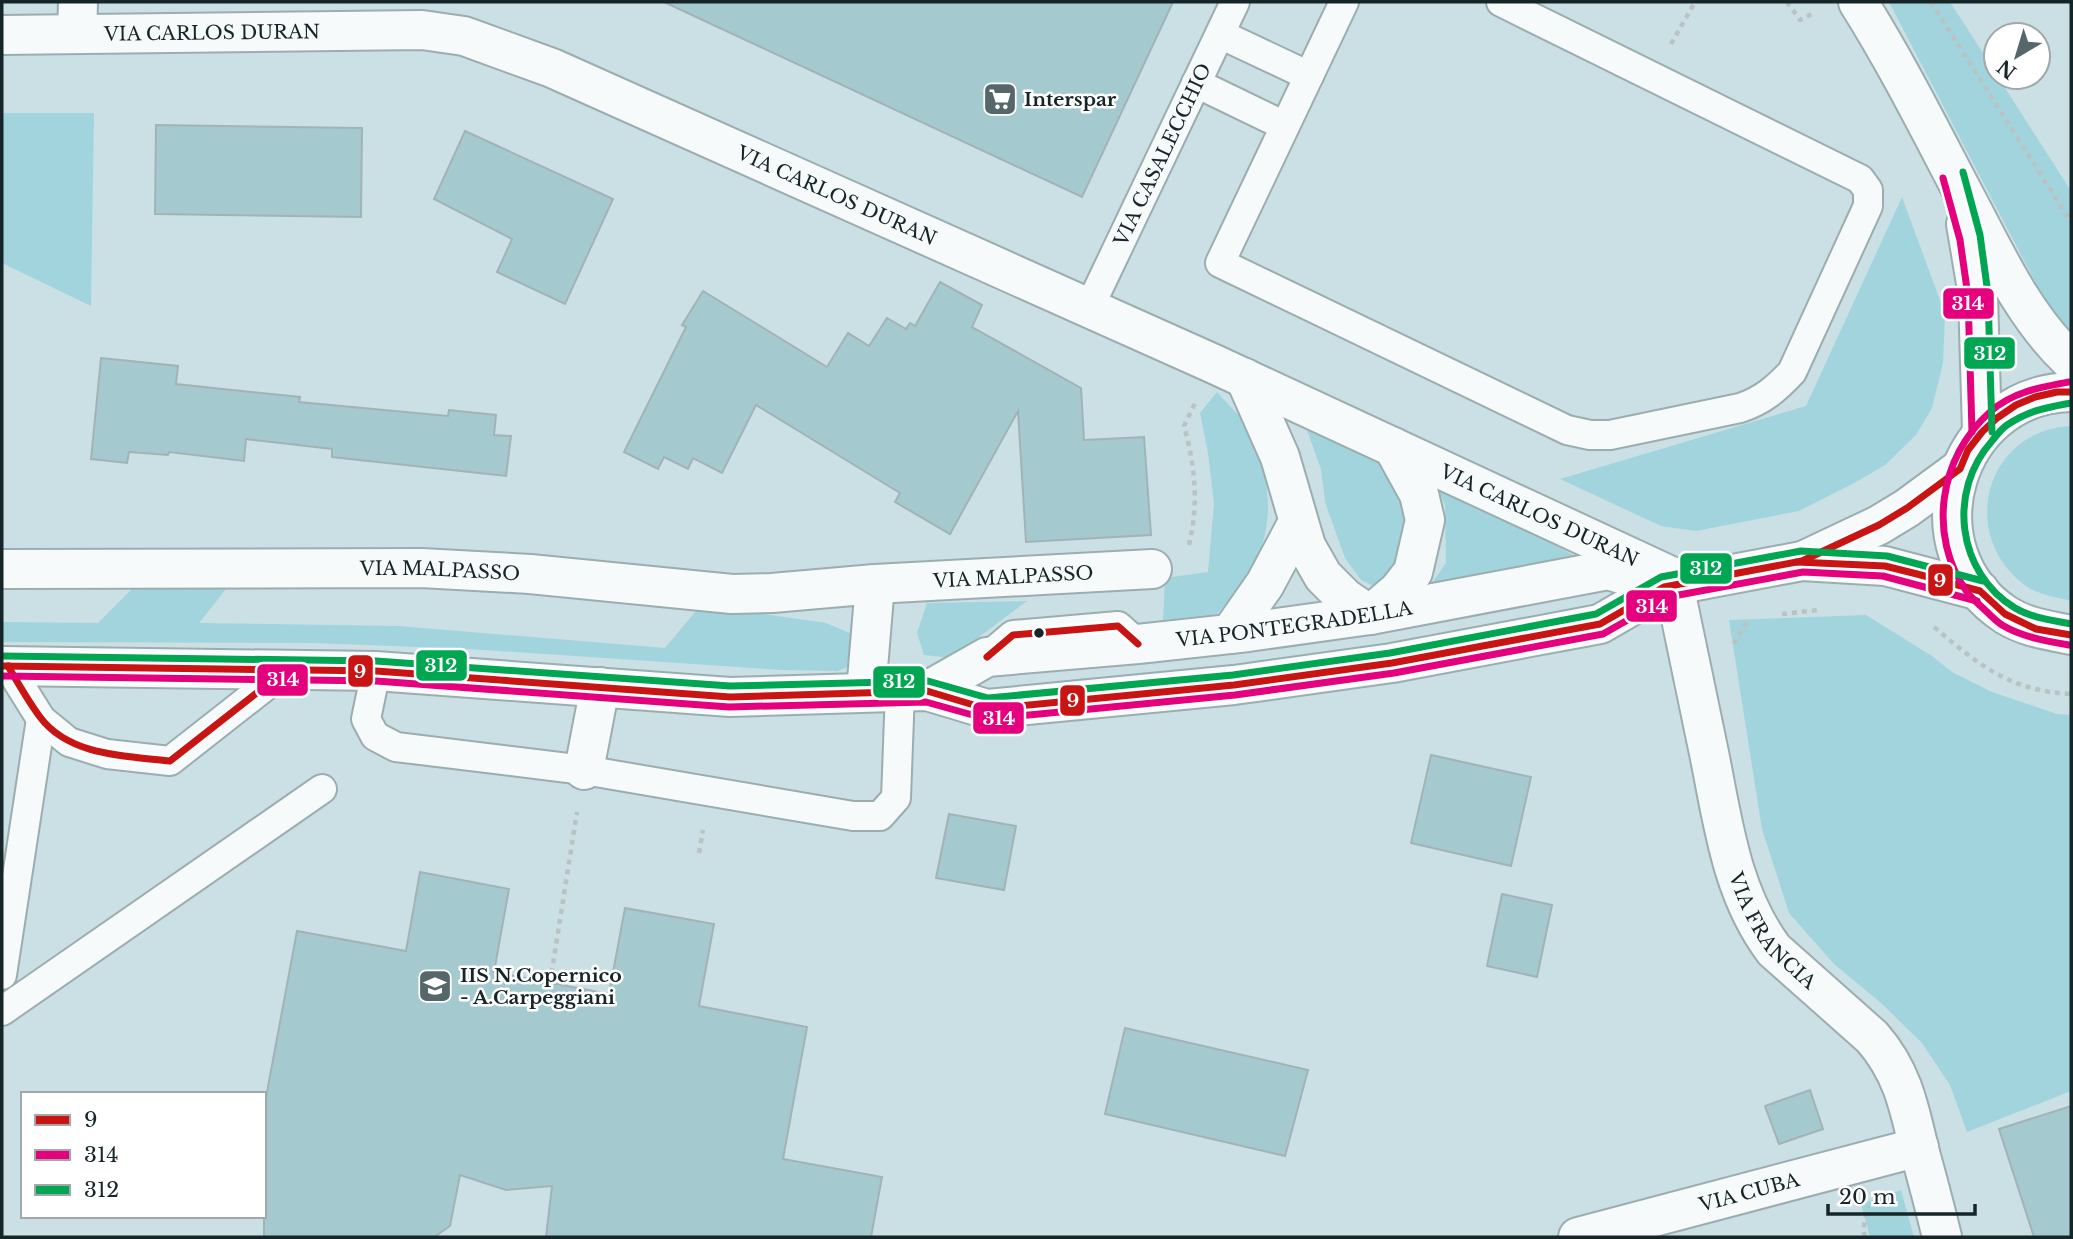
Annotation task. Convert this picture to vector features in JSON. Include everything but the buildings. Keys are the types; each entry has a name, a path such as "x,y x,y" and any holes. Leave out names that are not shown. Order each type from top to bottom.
{"street":[{"path":"1858,2 1904,80 2011,286 2045,333 2071,361"},
{"name":"VIA CARLOS DURAN","path":"2,35 78,18 430,16 464,36 552,68 1245,378 1393,447 1674,585"},
{"path":"1953,175 1970,238 1978,295 1982,432"},
{"path":"1245,378 1280,457 1306,546 1323,576 1345,598 1370,615 1374,665"},
{"path":"2071,392 2035,397 2017,405 1982,432 1968,450 1960,469 1952,509 1954,537 1965,567 1980,591 2005,614 2021,623 2036,629 2071,635"},
{"name":"VIA CARLOS DURAN","path":"1370,615 1398,591 1413,572 1425,520 1419,494 1393,447"},
{"name":"VIA PONTEGRADELLA","path":"1802,561 1880,525 1960,469"},
{"path":"1230,634 1265,584 1298,522"},
{"name":"VIA PONTEGRADELLA","path":"5,666 376,671 730,697 898,691 986,709 1234,685 1374,665 1600,624 1674,585 1802,561 1885,566 1980,591"},
{"name":"VIA MALPASSO","path":"2,569 421,568 530,573 732,593 772,593 875,584 1152,569"},
{"name":"VIA PONTEGRADELLA","path":"898,691 987,657 1230,634 1370,615 1608,570 1674,585"},
{"path":"875,584 898,691"},
{"name":"VIA FRANCIA","path":"1674,585 1736,879 1762,934 1781,957 1872,1037 1884,1051 1902,1084 1942,1237"},
{"path":"584,770 600,687"},
{"name":"VIA CUBA","path":"1578,1237 1919,1147"}],"lane":[{"name":"VIA CASALECCHIO","path":"1089,308 1235,2"},
{"path":"1344,2 1220,263 1567,430 1590,435 1609,435 1756,403 1776,389 1792,372 1868,206 1868,190 1860,179 1501,2"},
{"path":"1220,34 1309,76"},
{"path":"1196,83 1285,125"},
{"path":"5,666 41,719 69,741 107,754 170,761 286,670"},
{"path":"376,671 366,719 375,736 396,747 584,770 853,816 880,816 896,798 898,691"},
{"path":"2,975 41,719"},
{"path":"2,1011 322,789"}],"path":[{"path":"1931,2 2071,222"},
{"path":"1774,615 1825,610"},
{"path":"1692,668 1722,662 1749,618 1762,616"},
{"path":"1926,621 1974,661 2001,677 2031,688 2071,694"},
{"path":"550,983 584,770"}],"shaded area":[{"path":"1889,2 1950,2 1982,51 1982,91 2007,91 2071,191 2071,335 2040,291"},
{"path":"2,113 94,113 91,306 2,263"},
{"path":"1902,197 1945,314 1943,363 1932,408 1916,435 1885,465 1799,511 1696,531 1661,526 1560,479 1806,406"},
{"path":"1217,392 1245,423 1256,443 1267,491 1266,530 1254,565 1217,614 1163,620 1165,578 1208,572 1214,504 1200,413"},
{"path":"1304,422 1375,458 1398,488 1410,517 1388,593 1361,580 1345,558 1325,502 1321,469"},
{"path":"2071,426 2071,601 2031,589 2005,565 1992,540 1987,514 1990,489 2001,465 2018,446 2042,432"},
{"path":"1433,478 1584,561 1429,587 1446,563 1445,505"},
{"path":"138,583 230,584 199,623 398,626 665,648 701,605 826,623 852,634 850,666 838,671 782,670 469,649 315,643 2,642 2,622 98,623"},
{"path":"1027,601 951,658 924,655 917,633 927,603"},
{"path":"1866,615 1932,656 1952,672 1992,692 2057,714 2071,715 2071,1091 1967,1132 1950,1085 1922,1043 1881,1003 1834,964 1789,913 1762,829 1729,620"},
{"path":"1901,1190 1914,1237 1870,1237 1861,1204"}],"transit line":[{"name":"312","path":"1963,172 1980,235 1988,294 1992,432"},
{"name":"314","path":"1943,178 1960,240 1968,296 1972,432"},
{"name":"314","path":"2069,382 2017,395 1990,412 1973,430 1959,451 1950,474 1944,498 1943,522 1954,570 1974,600 1998,622 2018,633 2069,645"},
{"name":"9","path":"2,666 376,671 730,697 927,691 987,709 1234,685 1392,663 1600,624 1664,587 1802,561 1879,525 1907,508 1960,469 1968,450 1982,432 2016,405 2035,397 2071,392"},
{"name":"312","path":"2071,403 2031,413 2003,428 1978,461 1968,483 1964,507 1970,553 1981,574 1996,593 2022,611 2071,624"},
{"name":"312","path":"2,656 376,661 730,686 928,681 988,698 1233,675 1390,653 1596,614 1661,577 1801,551 1887,556 1983,581"},
{"name":"9","path":"1797,562 1885,566 1917,574 1980,591 2005,614 2036,629 2071,635"},
{"name":"314","path":"2,676 376,681 729,707 926,702 987,719 1235,695 1394,673 1603,634 1668,597 1803,572 1883,576 1977,601"},
{"name":"9","path":"987,657 1013,635 1118,626 1138,644"},
{"name":"9","path":"8,666 40,717 66,740 99,752 170,761 286,670"}],"place":[{"name":"Interspar","path":"1000,99"},
{"name":"IIS N.Copernico - A.Carpeggiani","path":"435,986"}]}
